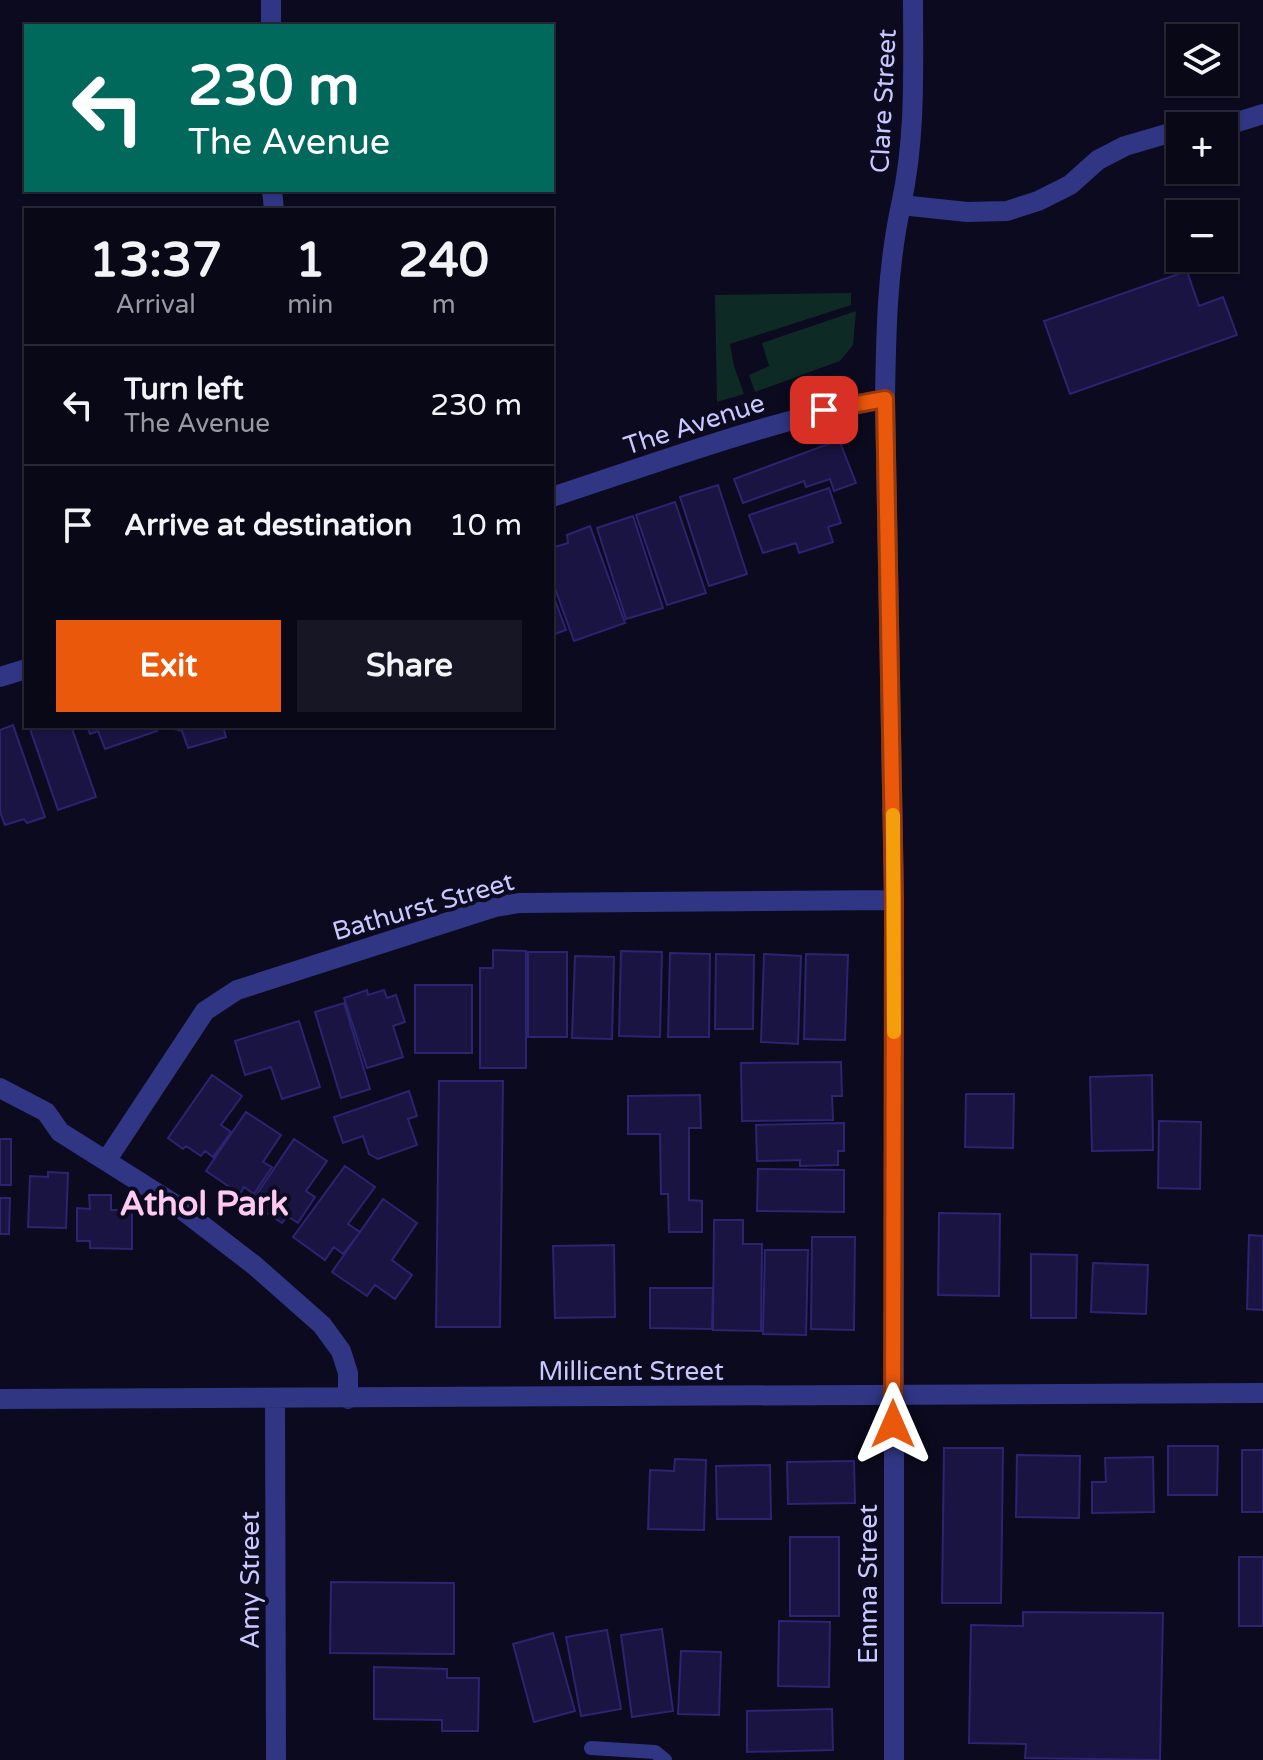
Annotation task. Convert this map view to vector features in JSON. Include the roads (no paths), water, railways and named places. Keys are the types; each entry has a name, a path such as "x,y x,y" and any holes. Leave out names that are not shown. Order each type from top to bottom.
{"street":[{"path":"271,0 271,24"},
{"name":"Clare Street","path":"901,205 908,174 913,122 913,0"},
{"path":"1238,122 1263,114"},
{"path":"885,399 887,297 892,245 901,205 967,212 1007,211 1038,201 1070,185 1098,160 1125,146 1166,134"},
{"name":"The Avenue","path":"554,496 824,410 885,399"},
{"name":"Emma Street","path":"885,399 894,900 894,1760"},
{"path":"0,677 24,670"},
{"name":"Bathurst Street","path":"106,1161 205,1011 237,990 495,907 519,903 894,900"},
{"path":"0,1088 46,1112 60,1132 187,1214 254,1265 322,1325 341,1351 348,1373 348,1399"},
{"name":"Millicent Street","path":"0,1399 1263,1393"},
{"name":"Amy Street","path":"275,1399 276,1760"}],"lane":[{"path":"591,1748 655,1752 665,1760"}],"district":[{"name":"Athol Park","path":"204,1203"}]}
